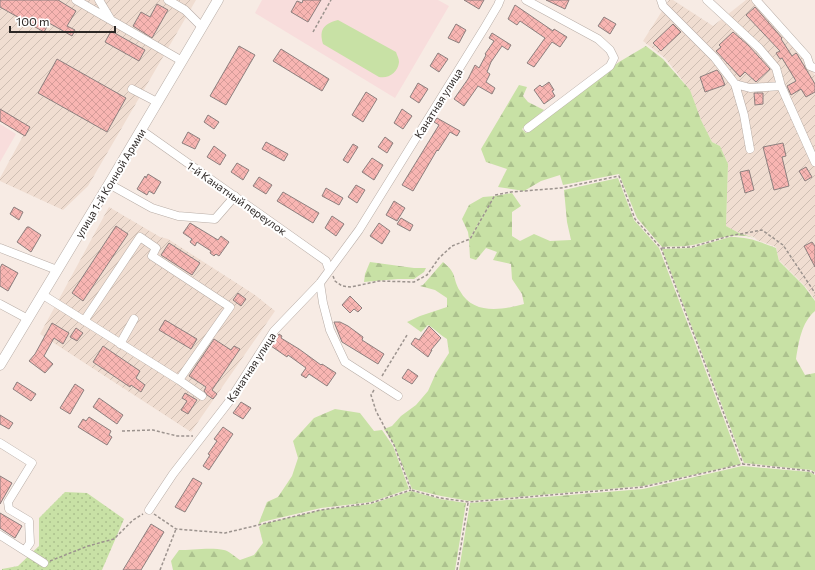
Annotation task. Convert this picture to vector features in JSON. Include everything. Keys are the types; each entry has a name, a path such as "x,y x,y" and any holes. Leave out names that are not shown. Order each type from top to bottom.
{"main road":[{"name":"улица 1-й Конной Армии","path":"1,361 43,295 218,0"}],"street":[{"path":"76,0 182,61"},
{"path":"99,0 112,20"},
{"path":"168,0 185,10 202,27"},
{"name":"Канатная улица","path":"149,510 173,474 228,403 274,331 320,283 363,223 485,27 500,0"},
{"path":"526,0 598,39 610,50 614,58 610,66 528,128"},
{"path":"661,0 663,6 715,58 735,84 744,116 750,149"},
{"path":"707,0 759,48 776,68 780,86 815,162"},
{"path":"756,0 807,57 810,66 815,68"},
{"path":"735,84 750,88 780,86"},
{"path":"132,89 157,102"},
{"name":"1-й Канатный переулок","path":"141,130 326,261 330,270"},
{"path":"109,184 152,208 178,216 209,219 215,219 235,196"},
{"path":"84,321 140,237 156,248 152,256 230,307 179,380"},
{"path":"0,248 57,270"},
{"path":"320,283 330,330 345,362 398,396"},
{"path":"43,295 202,396"},
{"path":"0,304 28,319"},
{"path":"120,344 134,319"},
{"path":"0,443 32,463 8,502 9,509 29,521 30,543 25,550"},
{"path":"0,535 44,563"}],"path":[{"path":"313,32 331,0"},
{"path":"330,270 335,281 342,286 351,287 379,281 414,282 427,275 439,258 452,246 470,239 495,195 511,192 561,188 619,176 635,219 661,248 743,464"},
{"path":"661,248 692,246 729,236 762,230 783,245 815,293"},
{"path":"407,334 371,395 376,412 394,445 411,490"},
{"path":"122,431 153,430 177,436 202,436"},
{"path":"44,563 88,546 114,539 133,520 149,510 176,529 224,533 321,510 371,503 411,490 440,498 469,502 643,487 743,464 811,471 815,474"},
{"path":"457,570 469,502"},
{"path":"160,570 176,529"}],"shaded area":[{"path":"0,0 196,0 88,186 63,210 0,181 0,178 23,136 0,121"},
{"path":"262,0 438,0 449,6 395,98 255,13"},
{"path":"669,0 673,0 713,26 746,0 753,0 806,60 815,76 815,300 805,286 779,260 776,247 757,240 754,237 739,233 726,226 728,164 720,146 712,142 701,120 690,91 680,77 665,58 643,41"},
{"path":"0,124 16,134 0,162"},
{"path":"109,207 160,237 168,239 255,295 275,311 191,432 40,334"}],"green space":[{"path":"338,20 396,52 399,62 395,72 386,77 379,77 323,44 323,28 329,23"},
{"path":"646,46 663,59 690,90 701,120 712,142 720,146 728,164 726,226 739,233 755,238 739,235 724,237 689,246 662,247 637,218 619,174 563,185 560,175 541,181 524,191 498,187 507,169 486,162 481,149 519,85 527,87 523,96 528,102 544,110 522,129 526,133 619,62"},
{"path":"618,178 634,220 659,248 741,464 643,486 469,501 412,489 394,444 384,429 392,426 401,416 416,405 428,391 436,373 449,353 447,339 433,328 428,325 421,332 407,322 447,307 447,298 435,290 420,286 423,285 443,262 453,273 460,291 472,304 489,309 498,309 524,304 522,294 512,279 511,264 493,260 497,252 486,248 476,260 470,258 469,240 495,196 512,193 521,206 512,212 512,236 520,241 534,234 550,241 571,240 567,222 564,190"},
{"path":"495,196 469,239 468,232 462,219 469,205 483,197"},
{"path":"730,237 753,240 776,248 779,261 804,286 815,301 815,311 810,316 804,327 796,359 805,375 815,373 815,472 811,470 744,463 662,249 692,248"},
{"path":"370,262 414,268 426,268 424,272 414,279 364,282 365,274"},
{"path":"335,409 360,413 374,431 382,430 393,446 409,489 371,502 321,508 262,522 258,525 267,502 278,497 292,476 298,458 293,441 314,418"},
{"path":"742,466 810,472 815,475 815,570 459,570 470,503 643,489"},
{"path":"411,491 440,499 466,503 455,570 173,570 171,561 179,550 219,549 228,552 240,560 254,555 263,543 259,527 263,524 321,510 371,504"},
{"path":"65,492 87,493 124,519 102,570 2,570 18,566 39,546 39,518"}],"building":[{"path":"0,0 58,0 76,11 67,26 75,30 72,36 49,23 44,32 0,7"},
{"path":"303,0 321,0 308,22 291,12 297,1 302,3"},
{"path":"464,0 484,0 479,9"},
{"path":"546,0 569,0 565,9"},
{"path":"157,4 168,10 152,38 133,26 141,12 150,17"},
{"path":"515,5 553,31 554,29 567,37 560,47 552,42 534,67 527,63 545,38 520,21 517,25 508,19"},
{"path":"755,7 782,38 781,39 792,56 796,53 797,54 815,84 815,92 806,97 801,89 791,95 787,86 796,81 782,58 780,59 776,53 780,51 746,15"},
{"path":"604,17 616,24 610,34 598,26"},
{"path":"456,24 466,30 459,43 448,38"},
{"path":"673,24 681,32 661,51 653,43"},
{"path":"111,31 145,50 139,61 105,42"},
{"path":"733,32 748,45 770,69 756,82 745,72 740,77 716,51 721,47 719,45"},
{"path":"492,33 511,45 508,50 502,46 491,62 487,72 490,74 486,82 495,88 492,94 478,86 464,106 454,99 468,79 475,65 479,68 486,55 485,54 494,41 489,38"},
{"path":"239,46 255,55 226,105 210,96"},
{"path":"281,49 329,79 322,91 273,61"},
{"path":"438,53 448,59 439,72 430,66"},
{"path":"57,59 126,98 107,132 38,93"},
{"path":"717,70 725,85 705,92 700,77"},
{"path":"549,82 554,90 552,91 555,96 544,104 534,90 540,85 542,87"},
{"path":"418,83 428,89 419,103 410,97"},
{"path":"366,92 377,99 363,122 352,115"},
{"path":"754,93 763,93 763,104 755,105"},
{"path":"0,109 30,127 25,136 0,121"},
{"path":"402,109 412,116 403,129 394,123"},
{"path":"208,115 219,122 214,129 204,122"},
{"path":"437,118 460,131 457,136 450,132 438,151 437,150 413,191 402,185 439,125 434,122"},
{"path":"188,132 200,139 195,149 182,143"},
{"path":"385,137 393,143 387,153 378,147"},
{"path":"266,142 288,154 284,161 262,149"},
{"path":"783,143 786,156 782,157 789,186 774,190 763,147"},
{"path":"353,144 358,147 348,163 343,160"},
{"path":"214,146 226,155 220,165 207,157"},
{"path":"372,158 383,165 374,180 362,172"},
{"path":"237,163 249,170 243,180 231,172"},
{"path":"806,167 812,177 805,181 799,171"},
{"path":"749,170 754,190 745,193 740,172"},
{"path":"148,174 161,182 154,194 149,191 147,195 137,189 145,176 146,178"},
{"path":"259,177 272,185 266,194 253,186"},
{"path":"356,185 365,190 357,203 348,197"},
{"path":"326,188 343,198 339,205 322,196"},
{"path":"283,192 319,213 313,223 277,201"},
{"path":"394,201 405,208 397,221 386,215"},
{"path":"14,207 23,212 19,220 10,214"},
{"path":"332,216 344,224 336,236 325,228"},
{"path":"401,218 413,225 410,231 397,224"},
{"path":"190,223 218,240 221,236 229,242 219,256 216,254 214,256 210,253 211,251 197,242 195,246 190,242 192,239 183,233"},
{"path":"379,223 390,231 382,244 370,236"},
{"path":"116,226 128,234 83,301 72,293"},
{"path":"27,227 41,235 31,252 17,242"},
{"path":"812,242 815,246 815,267 804,246"},
{"path":"169,243 200,263 192,275 161,255"},
{"path":"2,264 18,273 8,291 0,286 0,268"},
{"path":"238,293 246,299 241,306 233,300"},
{"path":"350,296 362,308 358,312 354,309 350,313 342,305"},
{"path":"165,320 197,339 191,349 159,330"},
{"path":"334,322 340,322 348,326 363,337 362,340 384,354 378,364 342,342"},
{"path":"52,323 69,333 63,344 54,338 44,356 53,364 45,373 29,361 35,354"},
{"path":"429,326 441,338 431,350 428,357 411,344 415,338 419,340"},
{"path":"76,328 83,333 77,341 70,337"},
{"path":"279,334 282,336 281,338 321,365 322,364 336,373 327,386 309,374 306,378 301,375 306,368 288,355 287,357 271,346"},
{"path":"214,339 231,350 234,346 240,349 212,390 217,394 213,399 204,391 206,387 189,376"},
{"path":"103,346 140,371 136,378 145,385 141,392 131,385 130,387 93,362"},
{"path":"408,369 418,376 412,384 402,378"},
{"path":"17,382 36,394 31,401 13,389"},
{"path":"75,384 84,390 70,414 60,408"},
{"path":"185,393 197,400 188,414 181,410 187,401 182,398"},
{"path":"99,398 123,415 117,424 93,407"},
{"path":"241,402 251,408 243,419 233,413"},
{"path":"0,415 13,423 9,429 0,424"},
{"path":"89,417 111,431 109,435 112,437 107,445 78,427 83,419 86,421"},
{"path":"223,427 233,434 209,470 203,466 210,455 208,454 217,441 214,439"},
{"path":"0,476 12,483 0,504"},
{"path":"193,478 202,483 185,512 175,507"},
{"path":"0,513 22,526 15,538 0,528"},
{"path":"151,524 164,532 141,570 123,570"}]}
